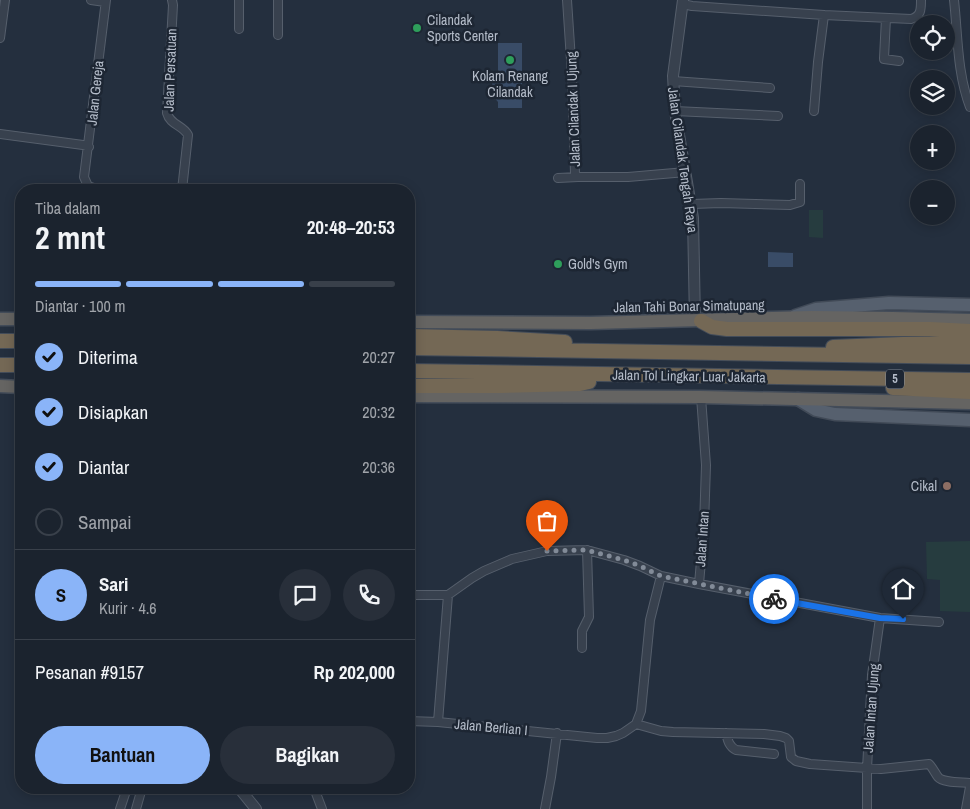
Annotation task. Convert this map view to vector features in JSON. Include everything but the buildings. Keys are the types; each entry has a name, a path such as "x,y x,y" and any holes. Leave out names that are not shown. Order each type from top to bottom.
{"highway":[{"name":"Jalan Tahi Bonar Simatupang","path":"415,322 591,323 812,318 970,320"},
{"path":"0,319 15,319"},
{"path":"698,321 712,327 727,330 930,329 970,331"},
{"path":"415,336 705,346 711,348 716,354"},
{"path":"0,341 15,341"},
{"path":"780,355 791,349 970,343"},
{"name":"Jalan Tol Lingkar Luar Jakarta","path":"415,348 970,357"},
{"path":"806,355 806,378"},
{"path":"0,365 15,365"},
{"name":"Jalan Tol Lingkar Luar Jakarta","path":"415,371 970,380"},
{"path":"415,386 580,384 594,380 600,375"},
{"path":"842,379 848,384 854,385 970,392"},
{"path":"0,386 15,387"},
{"path":"415,396 701,397 970,403"}],"main road":[{"path":"785,319 816,309 880,304 970,305"},
{"path":"798,399 816,410 835,414 970,420"}],"street":[{"path":"0,38 5,0"},
{"name":"Jalan Gereja","path":"87,184 84,177 106,1 91,0"},
{"name":"Jalan Persatuan","path":"172,0 168,113 169,119 186,130 188,135 183,184"},
{"path":"239,0 239,29"},
{"path":"278,0 278,35"},
{"name":"Jalan Cilandak I Ujung","path":"567,0 572,75 574,172 578,177 628,177 682,172"},
{"path":"683,2 692,6 911,19 919,15 921,0"},
{"path":"954,0 959,66 969,102"},
{"name":"Jalan Cilandak Tengah Raya","path":"683,2 673,81 682,172 692,204 698,321"},
{"path":"814,111 824,15"},
{"path":"886,18 884,59 899,62"},
{"path":"673,81 770,88"},
{"path":"675,111 778,116"},
{"path":"0,134 89,147"},
{"path":"558,178 578,177"},
{"path":"692,204 790,205 800,202 800,184"},
{"name":"Jalan Intan","path":"448,595 484,571 512,560 547,551 586,550 632,563 661,576 699,584 704,526 706,465 701,397"},
{"path":"582,648 582,631 589,617 586,550"},
{"path":"661,576 650,620 641,711 636,724 661,731 780,736 789,741 790,754 793,759 810,764 867,769"},
{"path":"699,584 880,618 939,622"},
{"path":"415,595 448,595"},
{"name":"Jalan Berlian I","path":"448,595 438,722 607,738 616,736 636,724"},
{"name":"Jalan Intan Ujung","path":"867,809 872,675 880,618"},
{"path":"415,721 438,722"},
{"path":"545,809 557,733"},
{"path":"726,733 731,748 774,754"},
{"name":"Jalan Intan Ujung","path":"867,769 881,770 929,764 938,778 943,781 970,783"},
{"path":"966,809 970,787"},
{"path":"120,809 125,794"},
{"path":"136,809 140,794"},
{"path":"244,794 256,809"},
{"path":"316,794 322,809"}],"green space":[{"path":"809,210 823,210 823,238 809,237"},
{"path":"970,541 970,612 940,611 940,580 927,579 926,542"}],"water":[{"name":"Kolam Renang Cilandak","path":"498,43 522,43 522,108 498,108 498,102 492,95 492,82 498,76"},
{"path":"768,252 793,253 793,267 768,267"}],"way so far":[{"path":"547,551 586,550 624,560 661,576 774,599"}],"place":[{"name":"Cilandak Sports Center","path":"417,28"},
{"name":"Kolam Renang Cilandak","path":"510,60"},
{"name":"Gold's Gym","path":"558,264"},
{"name":"Cikal","path":"947,486"}],"route":[{"path":"774,599 880,618 903,619"}]}
